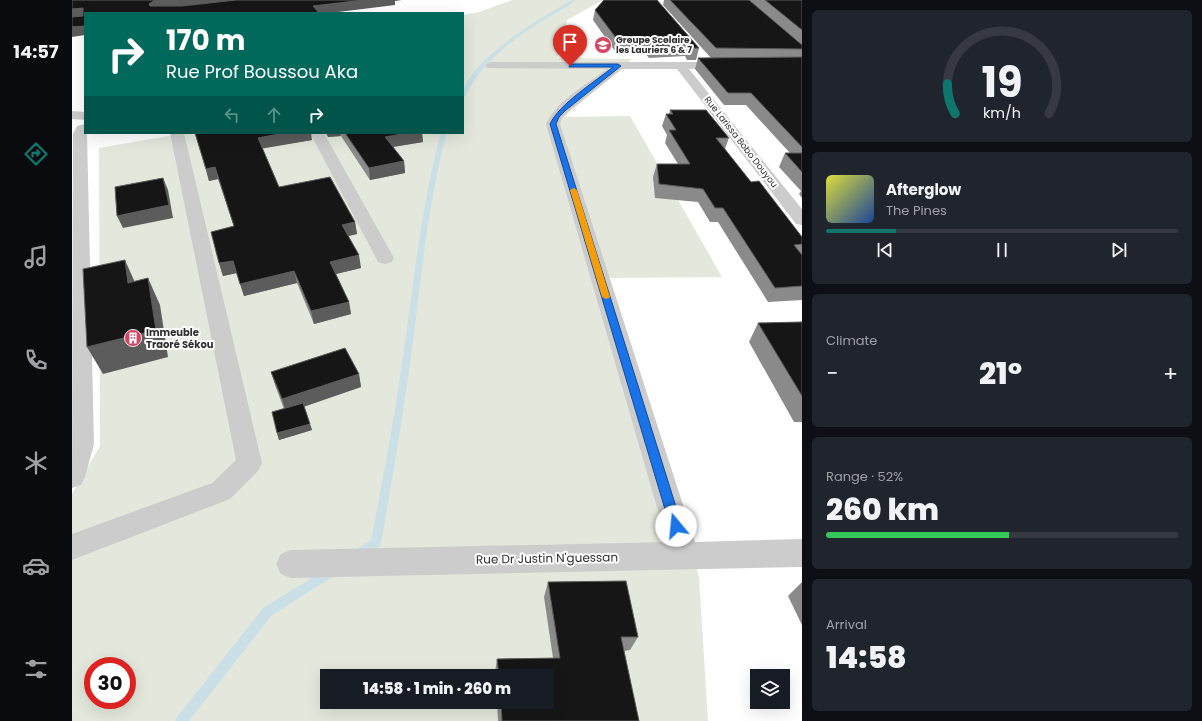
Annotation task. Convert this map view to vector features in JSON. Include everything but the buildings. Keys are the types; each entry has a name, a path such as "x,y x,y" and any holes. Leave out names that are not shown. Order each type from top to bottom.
{"street":[{"path":"491,66 680,65 703,58 740,65"},
{"name":"Rue Larissa Bobo Douyou","path":"680,65 802,220"},
{"path":"618,66 564,108 556,117 553,124 685,556"},
{"path":"72,115 84,116"},
{"path":"72,477 82,444 80,134 82,129 84,128"},
{"path":"72,547 221,491 249,463 177,134"},
{"path":"318,134 384,258"},
{"name":"Rue Dr Justin N'guessan","path":"292,564 802,553"}],"shaded area":[{"path":"512,0 603,0 567,20 557,58 632,59 564,117 630,116 722,277 609,278 699,577 708,721 72,721 72,494 100,446 99,148 180,134 464,134 464,15 479,12"}],"waterway":[{"path":"464,94 481,67 501,48 537,22 574,0"},
{"path":"360,553 376,543 402,393 426,211 444,134"},
{"path":"181,721 268,611 330,572"}],"slow traffic":[{"path":"574,190 606,297"}],"place":[{"name":"Groupe Scolaire les Lauriers 6 & 7","path":"603,45"},
{"name":"Immeuble Traoré Sékou","path":"133,338"}],"route":[{"path":"570,66 618,66 564,108 556,117 553,124 676,526"}]}
